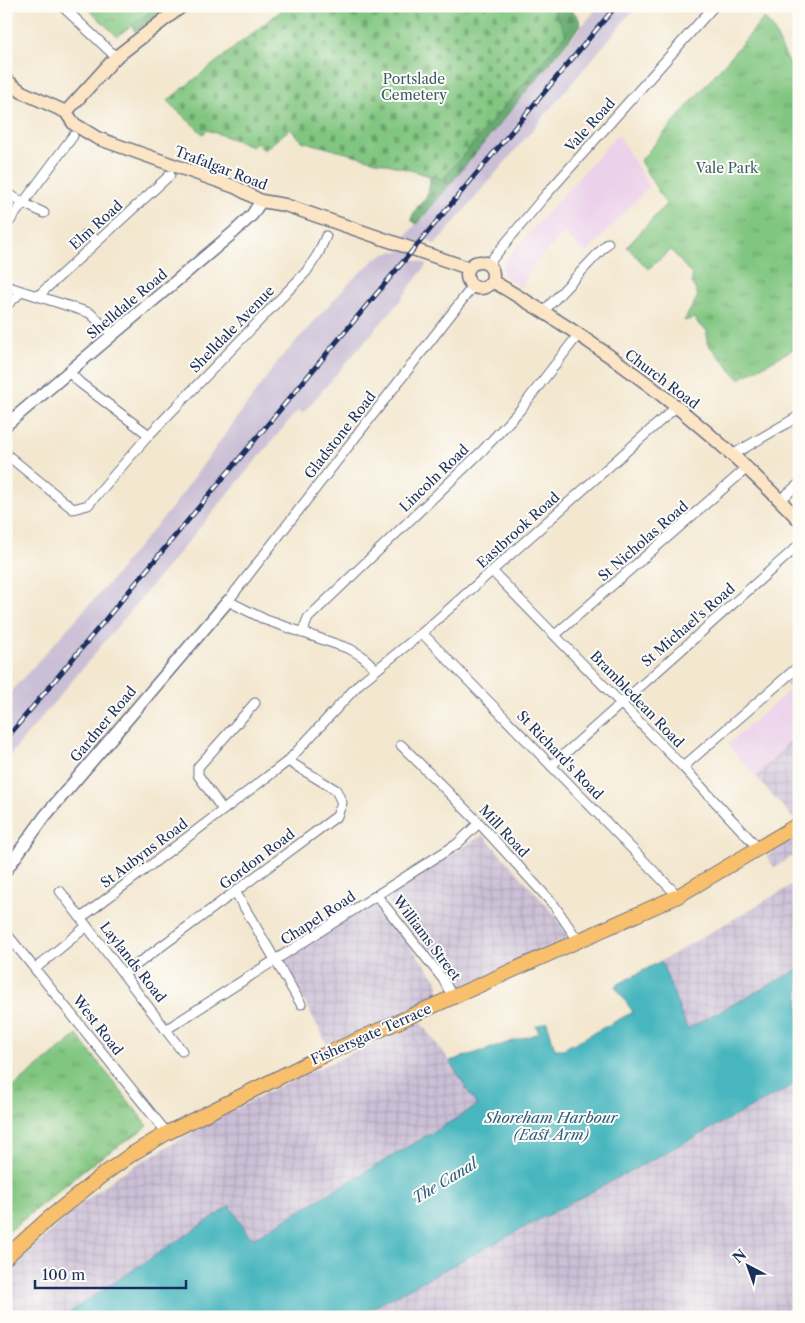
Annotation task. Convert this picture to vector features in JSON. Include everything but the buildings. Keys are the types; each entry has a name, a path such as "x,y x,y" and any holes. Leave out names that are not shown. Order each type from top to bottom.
{"main road":[{"path":"66,112 116,58 182,6"},
{"name":"Trafalgar Road","path":"6,80 22,92 66,112 74,124 97,138 235,187 261,201 285,205 468,268"},
{"path":"478,261 488,264 493,272 492,281 484,287 474,286 467,278 468,268 478,261"},
{"name":"Church Road","path":"492,281 544,311 675,408 734,454 799,520"},
{"name":"Fishersgate Terrace","path":"6,1257 100,1177 132,1154 167,1133 324,1054 579,942 678,896 799,824"}],"street":[{"path":"6,9 10,6"},
{"path":"62,6 116,58"},
{"name":"Vale Road","path":"488,264 544,197 714,6"},
{"path":"6,226 73,136"},
{"name":"Elm Road","path":"40,295 170,175"},
{"path":"6,192 44,213"},
{"name":"Shelldale Road","path":"6,425 234,232 252,215 261,201"},
{"path":"86,234 98,241"},
{"name":"Shelldale Avenue","path":"6,454 74,509 88,505 149,435 306,272 318,254 326,236"},
{"path":"544,311 608,243"},
{"path":"6,286 40,295 90,313 113,335"},
{"name":"Gladstone Road","path":"228,601 474,286"},
{"path":"6,306 22,291"},
{"name":"Lincoln Road","path":"302,632 308,618 507,424 578,335"},
{"path":"69,372 80,383 149,435"},
{"name":"Eastbrook Road","path":"288,761 345,698 376,669 492,571 675,408"},
{"path":"734,454 799,416"},
{"name":"St Nicholas Road","path":"555,635 748,467"},
{"path":"780,500 799,484"},
{"name":"St Michael's Road","path":"551,766 620,702 799,545"},
{"name":"Brambledean Road","path":"492,571 683,767 759,849"},
{"path":"228,601 266,620 350,649 362,656 376,669"},
{"name":"Gardner Road","path":"6,870 45,816 228,601"},
{"name":"St Richard's Road","path":"422,632 678,896"},
{"path":"683,767 799,666"},
{"path":"223,810 198,775 198,767 255,703"},
{"name":"Mill Road","path":"401,745 479,823 564,917 579,942"},
{"name":"St Aubyns Road","path":"36,968 84,922 223,810 288,761"},
{"name":"Gordon Road","path":"124,974 236,893 337,816 342,803 336,790 288,761"},
{"name":"Chapel Road","path":"167,1029 458,844 479,823"},
{"name":"Laylands Road","path":"60,892 182,1051"},
{"path":"236,893 277,960 300,1004"},
{"name":"Williams Street","path":"377,896 443,979 453,998"},
{"name":"West Road","path":"6,933 167,1133"}],"shaded area":[{"path":"599,6 637,6 435,245 428,239 410,258 427,264 399,302 303,413 298,410 6,760 6,697 122,568 124,563 171,509 279,360 351,281 376,258 393,251 400,252 411,239 405,237"},
{"path":"618,134 649,186 586,254 564,233 535,262 521,287 507,279 502,271 506,259"},
{"path":"799,671 799,697 785,683"},
{"path":"791,689 799,697 799,731 756,777 728,744"},
{"path":"799,731 799,825 756,777"},
{"path":"799,834 799,852 774,868 767,856"},
{"path":"483,835 556,916 568,937 461,989 388,902 388,894"},
{"path":"799,881 799,969 686,1030 661,961"},
{"path":"375,902 436,979 439,985 438,992 433,999 329,1048 283,960"},
{"path":"420,1022 450,1061 477,1106 254,1238 249,1236 230,1207 71,1311 67,1317 6,1317 6,1273 68,1215 117,1176 189,1134 277,1087"},
{"path":"799,1082 799,1317 355,1317 674,1149"}],"green space":[{"path":"85,6 158,6 117,36"},
{"path":"144,6 171,6 135,32 131,21"},
{"name":"Portslade Cemetery","path":"287,6 552,6 566,34 443,179 302,141 290,129 264,150 257,142 252,146 207,130 203,134 167,101"},
{"path":"524,6 568,6 578,17 581,25 417,224 411,220 417,208 426,197 430,176 414,171"},
{"name":"Vale Park","path":"764,18 772,27 799,85 799,346 739,379 707,343 707,330 699,325 695,318 684,321 698,296 692,282 692,275 671,250 648,269 627,247 666,204 640,161"},
{"path":"77,1035 148,1126 87,1167 6,1234 6,1093"}],"water":[{"name":"Shoreham Harbour (East Arm)","path":"661,961 687,1029 799,969 799,1082 355,1317 67,1317 71,1311 230,1206 249,1236 254,1238 477,1106 450,1061 539,1033 536,1026 547,1022 555,1049 563,1049 633,1012 615,986"}],"railway":[{"path":"6,739 616,6"}],"water label":[{"name":"The Canal","path":"445,1181"}]}
